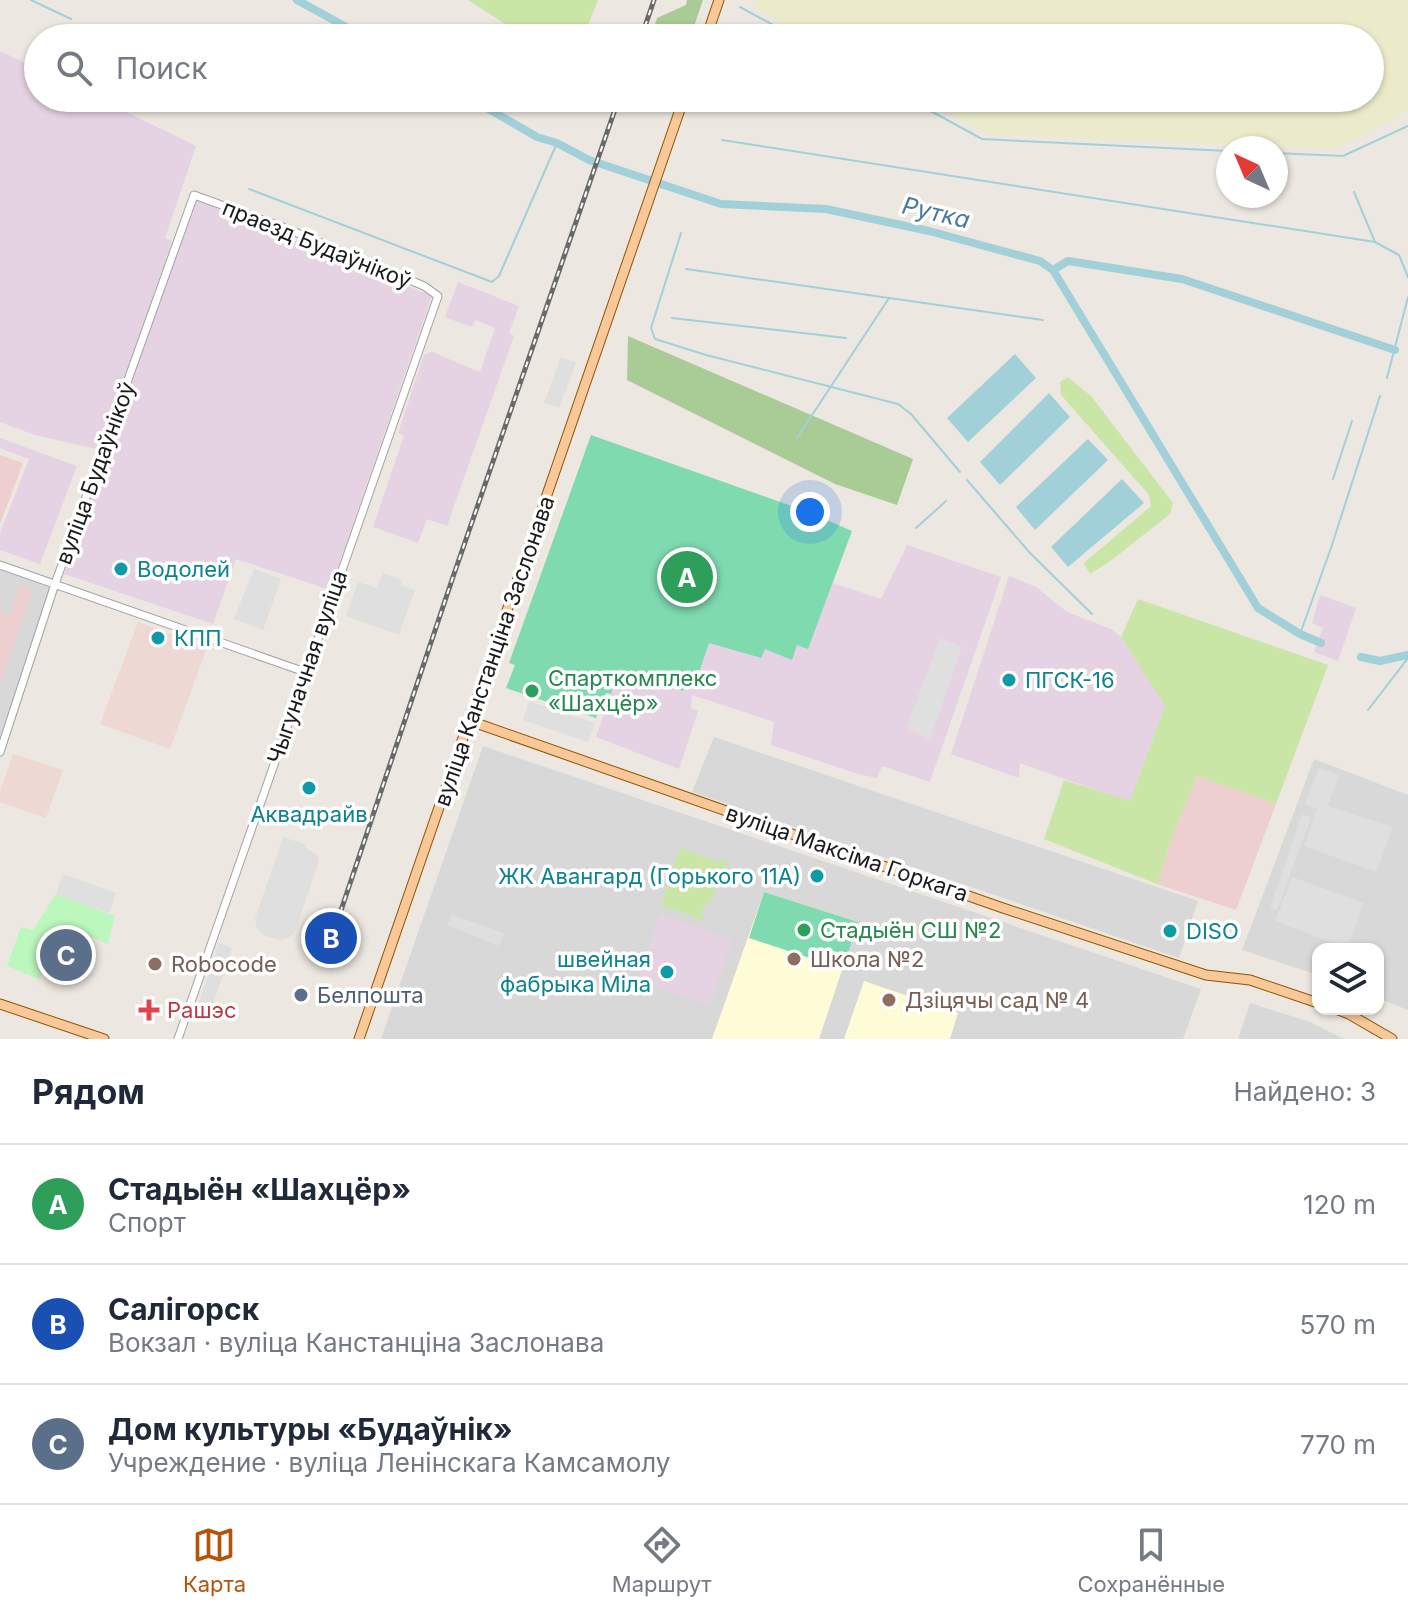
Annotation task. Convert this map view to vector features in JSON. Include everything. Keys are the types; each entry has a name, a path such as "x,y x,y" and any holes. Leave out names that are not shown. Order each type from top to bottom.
{"main road":[{"path":"711,24 719,0"},
{"name":"вуліца Канстанціна Заслонава","path":"359,1039 679,112"},
{"name":"вуліца Максіма Горкага","path":"470,721 1000,907 1206,975 1250,980 1312,1001"},
{"path":"0,1004 104,1039"},
{"path":"1351,1015 1392,1039"}],"street":[{"name":"праезд Будаўнікоў","path":"194,195 285,228 424,286 438,296"},
{"name":"вуліца Будаўнікоў","path":"0,752 55,584 194,195"},
{"name":"Чыгуначная вуліца","path":"178,1039 438,296"},
{"path":"0,565 305,672"}],"shaded area":[{"path":"0,51 24,62 24,112 127,112 196,146 165,238 172,241 101,450 35,435 0,422"},
{"path":"195,199 432,296 330,590 236,559 213,624 64,574"},
{"path":"458,282 519,306 509,333 514,336 447,526 427,519 418,543 373,527 404,436 398,433 424,355 432,352 480,372 495,328 476,320 472,327 445,317"},
{"path":"561,357 576,363 559,408 544,403"},
{"path":"0,438 77,466 40,564 0,550 0,533 29,459 0,448"},
{"path":"0,455 23,463 0,524"},
{"path":"907,545 1001,577 930,782 882,766 877,778 858,774 771,745 774,722 692,695 691,708 698,711 679,769 596,737 619,669 683,691 691,677 698,678 709,642 761,658 765,649 797,645 808,648 833,583 881,599"},
{"path":"0,569 57,588 0,736"},
{"path":"254,569 281,579 263,630 234,619"},
{"path":"383,573 402,580 401,585 415,590 399,635 346,616 358,582 377,588"},
{"path":"1009,576 1036,587 1067,612 1111,629 1121,637 1165,706 1130,802 1020,763 1019,778 951,754"},
{"path":"20,586 33,590 0,684 0,612 10,614"},
{"path":"1320,595 1356,608 1338,661 1314,652 1323,628 1312,623"},
{"path":"138,622 207,647 170,749 100,724"},
{"path":"940,638 962,646 930,740 906,728"},
{"path":"529,701 595,723 588,742 523,720"},
{"path":"714,737 1198,901 1179,958 692,792"},
{"path":"483,746 1201,989 1183,1039 381,1039"},
{"path":"13,754 63,770 46,818 0,802 0,792"},
{"path":"1314,759 1408,795 1408,1010 1384,1000 1384,943 1312,943 1312,973 1242,950"},
{"path":"1319,768 1339,775 1328,806 1393,827 1376,872 1304,846 1317,809 1305,804"},
{"path":"1197,776 1276,804 1236,910 1157,884"},
{"path":"1302,814 1311,817 1277,910 1270,908"},
{"path":"283,837 304,844 318,856 319,861 295,932 289,938 280,940 263,935 255,919"},
{"path":"63,874 116,893 109,913 56,894"},
{"path":"1292,877 1364,903 1349,943 1334,943 1275,921"},
{"name":"Школа №2","path":"764,892 858,922 819,1039 712,1039"},
{"path":"660,914 732,940 710,1006 639,981"},
{"path":"452,915 504,933 499,946 447,925"},
{"path":"219,943 232,948 207,1022 194,1017"},
{"name":"Дзіцячы сад № 4","path":"864,981 958,1013 950,1039 844,1039"},
{"path":"1250,1003 1310,1022 1344,1039 1238,1039"}],"green space":[{"path":"468,0 598,0 589,24 505,24"},
{"path":"687,0 703,0 695,24 655,24 657,18 686,5"},
{"path":"756,0 1408,0 1408,110 1335,149 1288,147 1288,136 1216,136 1216,144 987,134 947,112 1384,112 1384,24 785,24 754,7"},
{"path":"628,336 913,459 897,505 835,484 627,380"},
{"path":"1068,377 1091,396 1173,503 1170,514 1090,574 1084,563 1151,506 1149,495 1061,395 1060,382"},
{"path":"591,435 806,511 852,531 808,649 797,645 792,660 765,649 761,658 709,643 700,670 696,670 683,691 619,669 611,694 606,693 596,718 506,688 515,665 509,663"},
{"path":"1138,599 1328,665 1276,804 1197,776 1157,884 1044,839 1064,780 1130,801 1165,706 1121,637"},
{"path":"680,848 719,862 726,860 729,864 722,870 709,905 705,904 701,914 705,916 703,920 661,905"},
{"name":"Стадыён СШ №2","path":"764,892 858,922 843,969 749,938"},
{"path":"56,894 115,916 108,944 59,924 39,979 7,966 21,927 33,930"}],"water":[{"path":"1015,354 1036,378 968,442 947,418"},
{"path":"1049,393 1070,417 1000,485 980,462"},
{"path":"1088,439 1108,460 1035,530 1016,507"},
{"path":"1122,479 1144,503 1068,567 1051,547"}],"waterway":[{"path":"31,0 71,19"},
{"name":"Рутка","path":"297,0 341,24"},
{"path":"740,7 771,24"},
{"name":"Рутка","path":"494,112 537,137 557,143 589,160 721,204 826,209 929,231 1040,261 1053,270 1068,261 1182,279 1395,350"},
{"path":"933,112 982,139 1216,150"},
{"path":"1288,154 1343,156 1408,126"},
{"path":"722,140 1375,242 1399,255 1408,277"},
{"path":"249,189 492,282 499,276 557,143"},
{"path":"1354,192 1375,242"},
{"path":"681,233 651,328 655,339 898,404 911,414 960,472"},
{"path":"686,269 1043,320"},
{"path":"1053,270 1258,608 1321,643"},
{"path":"1387,378 1408,297"},
{"path":"797,438 889,298"},
{"path":"672,318 846,338"},
{"path":"1300,634 1380,396"},
{"path":"1333,479 1352,421"},
{"path":"967,480 1030,553 1092,614"},
{"path":"916,528 946,501"},
{"path":"1361,657 1380,661 1408,655"},
{"path":"1368,710 1408,658"}],"railway":[{"path":"646,24 654,0"},
{"path":"325,958 614,112"}],"place":[{"name":"Водолей","path":"121,569"},
{"name":"Стадыён «Шахцёр»","path":"687,577"},
{"name":"КПП","path":"158,638"},
{"name":"ПГСК-16","path":"1009,680"},
{"name":"Спарткомплекс «Шахцёр»","path":"532,691"},
{"name":"Аквадрайв","path":"309,788"},
{"name":"ЖК Авангард (Горького 11А)","path":"817,876"},
{"name":"Стадыён СШ №2","path":"804,930"},
{"name":"DISO","path":"1170,931"},
{"name":"Салігорск","path":"331,938"},
{"name":"Дом культуры «Будаўнік»","path":"66,955"},
{"name":"Школа №2","path":"794,959"},
{"name":"Robocode","path":"155,964"},
{"name":"швейная фабрыка Міла","path":"667,972"},
{"name":"Белпошта","path":"301,995"},
{"name":"Дзіцячы сад № 4","path":"889,1000"},
{"name":"Рашэс","path":"149,1010"}]}
